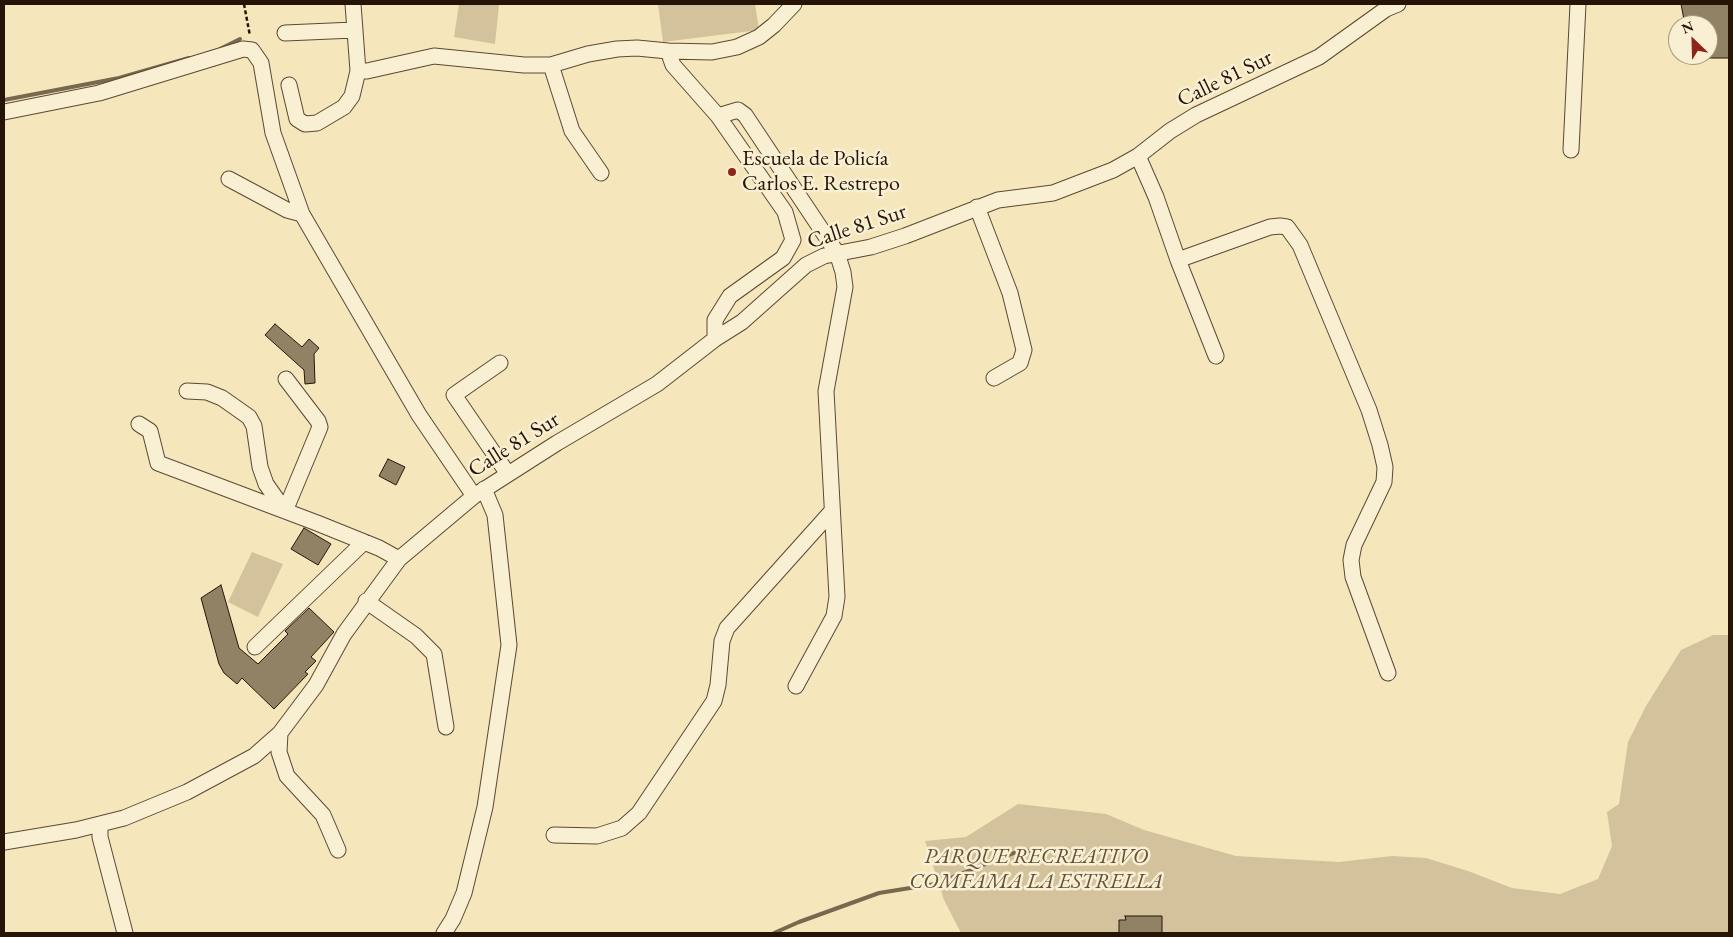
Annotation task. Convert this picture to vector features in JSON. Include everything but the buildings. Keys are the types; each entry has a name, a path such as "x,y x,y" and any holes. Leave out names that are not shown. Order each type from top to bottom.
{"street":[{"path":"289,85 297,119 305,124 317,123 344,107 352,96 358,72 353,4"},
{"path":"358,72 434,56 524,65 551,65 588,54 617,49 637,48 712,52 737,46 759,37 774,25 794,4"},
{"path":"1571,150 1578,4"},
{"name":"Calle 81 Sur","path":"4,842 100,825 151,808 228,772 254,756 280,733 316,686 344,634 398,559 479,492 657,384 715,339 742,322 806,265 837,252 871,247 905,236 998,200 1053,193 1074,187 1138,156 1170,131 1196,115 1319,57 1389,5"},
{"path":"285,33 354,30"},
{"path":"4,112 99,93 242,49 252,50 260,63 273,133 302,214 420,415 495,515 509,645 485,807 464,893 453,919 444,933"},
{"path":"668,51 672,65 718,116 785,212 793,240 783,258 730,296 715,320 715,339"},
{"path":"551,65 572,131 601,173"},
{"path":"718,116 738,110 745,115 837,252 843,272 845,287 826,391 837,597 834,616 796,686"},
{"path":"1138,156 1156,197 1178,260 1216,356"},
{"path":"229,179 287,210 302,214"},
{"path":"977,207 1010,293 1024,350 1020,363 994,378"},
{"path":"1178,260 1270,227 1287,227 1300,245 1369,410 1382,452 1385,467 1384,482 1354,545 1351,560 1353,577 1388,673"},
{"path":"500,363 454,396 508,474"},
{"path":"285,511 320,426 286,379"},
{"path":"188,391 208,392 222,398 249,417 254,426 260,467 266,484 285,511"},
{"path":"140,424 150,431 158,463 364,542 398,559"},
{"path":"554,835 597,836 622,828 639,814 714,702 718,685 722,641 727,628 832,511"},
{"path":"255,647 364,542"},
{"path":"366,602 416,636 434,654 446,727"},
{"path":"280,733 279,752 286,776 323,815 338,850"},
{"path":"100,825 100,837 125,933"}],"path":[{"path":"244,4 252,50"}],"green space":[{"path":"459,4 499,4 495,44 454,37"},
{"path":"658,4 755,4 759,30 663,42"},
{"path":"252,552 283,564 258,617 228,602"},
{"name":"PARQUE RECREATIVO COMFAMA LA ESTRELLA","path":"1713,635 1729,635 1729,933 961,933 944,900 925,841 966,837 1018,804 1106,814 1144,830 1236,856 1339,862 1392,856 1426,858 1468,871 1512,888 1560,894 1598,879 1612,846 1607,812 1619,804 1628,742 1646,706 1681,650"}],"waterway":[{"path":"220,49 240,39"},
{"path":"4,100 119,78 189,58"},
{"path":"774,933 879,893 935,884 1019,851 1049,850"}],"place":[{"name":"Escuela de Policía Carlos E. Restrepo","path":"732,172"}]}
